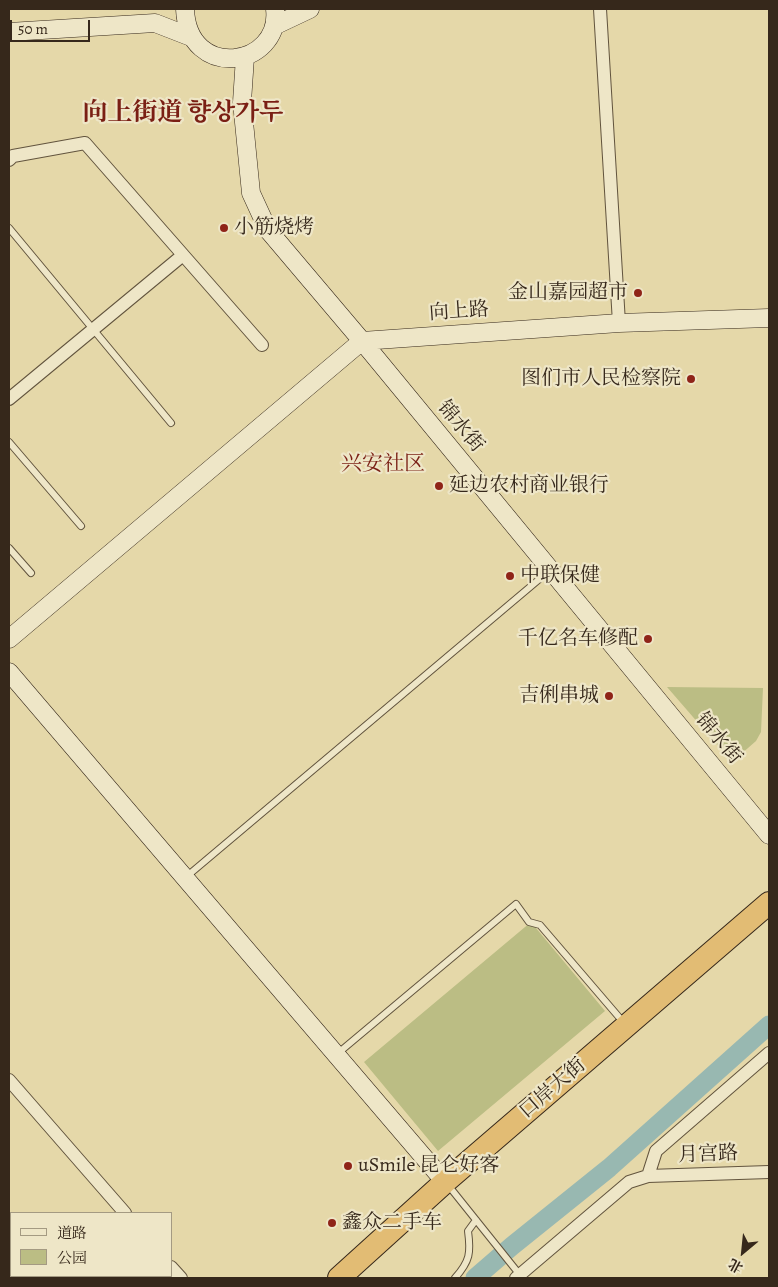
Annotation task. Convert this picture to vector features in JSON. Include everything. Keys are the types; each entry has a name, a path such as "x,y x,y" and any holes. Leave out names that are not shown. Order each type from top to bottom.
{"highway":[{"name":"口岸大街","path":"338,1278 445,1182 769,903"}],"street":[{"path":"185,9 186,23 191,37 201,49 214,56 230,59 244,57 258,50 268,39 274,17 310,9"},
{"path":"600,9 619,323"},
{"path":"9,32 155,23 191,37"},
{"name":"锦水街","path":"244,57 242,102 251,193 268,230 362,341 769,835"},
{"path":"9,160 13,156 84,144 262,345"},
{"path":"9,399 183,255"},
{"name":"向上路","path":"362,341 619,323 769,318"},
{"path":"9,639 362,341"},
{"path":"9,672 445,1182"},
{"path":"518,1277 629,1182 648,1176 656,1151 769,1054"},
{"path":"9,1080 124,1212"},
{"name":"月宫路","path":"648,1176 769,1172"},
{"path":"172,1268 181,1278"}],"lane":[{"path":"9,228 171,423"},
{"path":"9,442 81,526"},
{"path":"9,548 30,572"},
{"path":"185,878 551,570"},
{"path":"336,1054 516,904 529,922 540,925 627,1026"},
{"path":"445,1182 509,1261 518,1277"},
{"path":"455,1278 471,1250 468,1232 476,1220"}],"green space":[{"path":"667,687 763,688 761,732 756,741 732,762"},
{"path":"531,922 605,1011 438,1151 364,1062"}],"waterway":[{"path":"475,1278 609,1168 769,1025"}],"place":[{"name":"小筋烧烤","path":"224,228"},
{"name":"金山嘉园超市","path":"638,293"},
{"name":"图们市人民检察院","path":"691,379"},
{"name":"延边农村商业银行","path":"439,486"},
{"name":"中联保健","path":"510,576"},
{"name":"千亿名车修配","path":"648,639"},
{"name":"吉俐串城","path":"609,696"},
{"name":"uSmile 昆仑好客","path":"348,1166"},
{"name":"鑫众二手车","path":"332,1223"}],"district":[{"name":"向上街道 향상가두","path":"183,114"},
{"name":"兴安社区","path":"383,465"}]}
